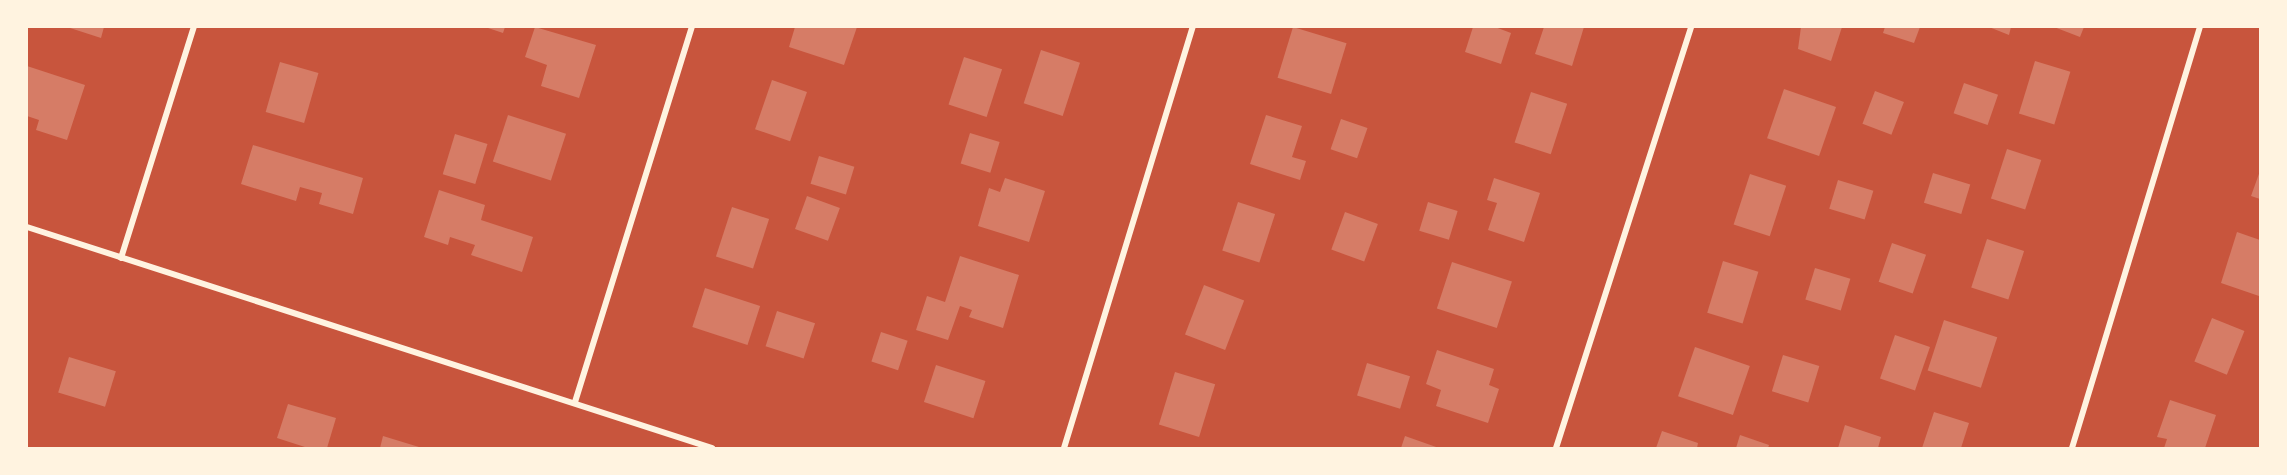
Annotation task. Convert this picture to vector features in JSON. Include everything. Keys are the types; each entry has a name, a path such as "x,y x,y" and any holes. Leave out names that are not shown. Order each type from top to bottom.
{"street":[{"path":"121,258 194,27"},
{"path":"575,402 692,27"},
{"path":"1064,448 1193,27"},
{"path":"1556,448 1691,27"},
{"path":"2072,448 2200,27"},
{"path":"27,227 712,448"}],"building":[{"path":"67,27 104,27 101,38"},
{"path":"485,27 505,27 503,33"},
{"path":"535,27 596,45 579,98 541,86 547,65 525,57"},
{"path":"795,27 857,27 844,65 789,47"},
{"path":"1293,27 1347,43 1331,94 1278,78"},
{"path":"1473,27 1495,27 1511,33 1501,64 1465,52"},
{"path":"1544,27 1584,27 1572,66 1535,54"},
{"path":"1801,27 1842,27 1831,61 1798,49"},
{"path":"1885,27 1920,27 1914,43 1883,33"},
{"path":"1989,27 2011,27 2009,35"},
{"path":"2054,27 2084,27 2080,37"},
{"path":"1041,50 1080,63 1063,116 1024,103"},
{"path":"964,57 1002,69 987,117 949,105"},
{"path":"2035,61 2070,72 2054,124 2019,114"},
{"path":"280,62 318,73 304,123 266,112"},
{"path":"27,66 85,85 67,140 36,130 39,120 27,116"},
{"path":"772,80 807,92 790,141 755,129"},
{"path":"1964,83 1998,95 1988,125 1954,113"},
{"path":"1784,89 1836,107 1819,156 1767,138"},
{"path":"1875,91 1904,102 1891,135 1862,124"},
{"path":"1531,92 1567,104 1551,154 1515,142"},
{"path":"508,115 566,134 551,180 493,162"},
{"path":"1266,115 1302,126 1292,157 1306,161 1300,180 1250,164"},
{"path":"1341,119 1367,128 1357,158 1331,149"},
{"path":"970,133 1000,142 990,173 961,164"},
{"path":"455,134 488,144 475,184 443,174"},
{"path":"253,145 363,178 353,214 319,204 322,193 300,187 296,201 241,184"},
{"path":"2007,149 2041,160 2025,210 1991,198"},
{"path":"819,156 854,167 846,195 811,184"},
{"path":"2260,171 2260,199 2251,196"},
{"path":"1933,173 1970,184 1961,214 1924,203"},
{"path":"1750,174 1786,186 1770,236 1734,224"},
{"path":"1005,178 1045,191 1029,242 978,226 989,188 1000,192"},
{"path":"1494,178 1540,193 1524,242 1488,230 1497,203 1487,200"},
{"path":"1838,180 1873,191 1865,220 1829,209"},
{"path":"439,190 485,205 481,220 533,237 522,272 471,255 475,245 450,237 448,245 424,237"},
{"path":"807,196 840,208 828,241 795,229"},
{"path":"1238,202 1275,214 1259,263 1222,251"},
{"path":"1428,202 1458,211 1449,240 1419,231"},
{"path":"732,207 769,219 753,269 716,256"},
{"path":"1345,212 1378,224 1364,262 1331,250"},
{"path":"2237,232 2260,240 2259,296 2221,283"},
{"path":"1987,239 2024,251 2008,300 1971,288"},
{"path":"1892,243 1926,255 1913,293 1879,282"},
{"path":"960,256 1019,275 1003,328 969,317 972,310 960,306 948,340 916,330 927,296 945,302"},
{"path":"1723,261 1758,272 1743,323 1707,313"},
{"path":"1452,262 1512,281 1497,328 1437,309"},
{"path":"1815,268 1850,279 1841,310 1805,300"},
{"path":"1204,285 1244,300 1225,350 1185,334"},
{"path":"705,288 760,306 747,345 692,327"},
{"path":"777,311 815,323 804,359 766,346"},
{"path":"2212,318 2244,331 2227,375 2194,362"},
{"path":"1944,320 1997,337 1981,388 1928,370"},
{"path":"881,332 908,341 898,370 871,361"},
{"path":"1895,335 1930,347 1915,391 1880,378"},
{"path":"1695,347 1750,366 1733,415 1678,396"},
{"path":"1437,350 1494,369 1489,385 1499,389 1488,423 1436,406 1441,390 1426,384"},
{"path":"1783,355 1819,366 1808,402 1772,391"},
{"path":"69,357 116,371 105,407 58,392"},
{"path":"1367,363 1410,376 1400,409 1357,396"},
{"path":"936,365 985,381 973,418 924,402"},
{"path":"1175,372 1215,384 1199,437 1159,425"},
{"path":"2170,400 2216,415 2205,448 2164,448 2167,439 2157,437"},
{"path":"288,404 336,418 327,448 308,448 277,438"},
{"path":"1934,412 1969,423 1961,448 1922,448"},
{"path":"1845,425 1881,437 1878,448 1838,448"},
{"path":"1662,431 1698,443 1697,448 1656,448"},
{"path":"1740,435 1769,445 1768,448 1736,448"},
{"path":"383,436 419,447 419,448 380,448"},
{"path":"1405,436 1439,448 1401,448"}]}
